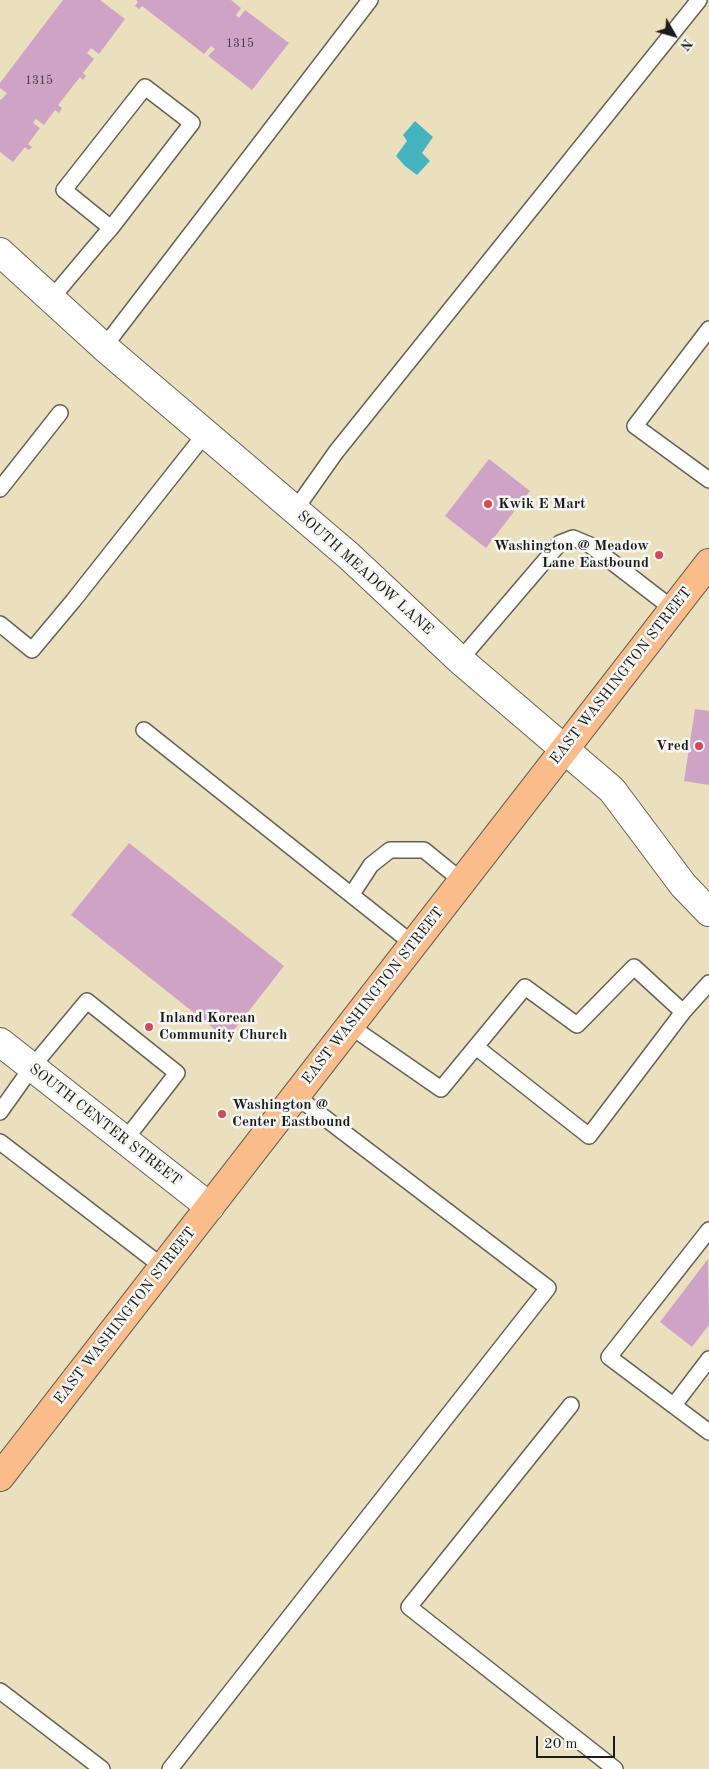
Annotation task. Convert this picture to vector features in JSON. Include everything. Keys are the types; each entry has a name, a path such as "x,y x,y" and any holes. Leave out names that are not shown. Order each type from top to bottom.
{"main road":[{"name":"EAST WASHINGTON STREET","path":"0,1477 709,563"}],"street":[{"name":"SOUTH MEADOW LANE","path":"0,252 104,348 295,510 375,580 460,660 612,790 683,885 709,912"},
{"name":"SOUTH CENTER STREET","path":"0,1042 210,1207"}],"lane":[{"path":"104,348 370,0"},
{"path":"295,510 336,452 699,0"},
{"path":"51,299 111,228 192,123 145,87 64,190 111,228"},
{"path":"709,329 635,426 709,480"},
{"path":"0,489 60,413"},
{"path":"0,624 32,650 205,434"},
{"path":"460,660 560,542 572,538 590,545 673,609"},
{"path":"144,730 413,944"},
{"path":"352,894 371,864 390,850 424,850 462,881"},
{"path":"350,1026 441,1089 525,987 577,1025 634,967 682,1012"},
{"path":"476,1047 590,1136 682,1012 709,983"},
{"path":"0,1112 32,1068 88,1001 177,1073 124,1140"},
{"path":"170,1769 548,1288 296,1096"},
{"path":"0,1142 163,1267"},
{"path":"709,1230 609,1357 709,1432"},
{"path":"674,1405 709,1359"},
{"path":"571,1405 409,1608 615,1769"},
{"path":"0,1691 102,1769"}],"water":[{"path":"415,121 433,137 422,153 430,161 417,175 396,156 407,141 403,135"}],"building":[{"path":"63,0 100,0 125,19 99,54 91,48 87,53 94,59 83,73 86,76 83,80 80,77 58,105 62,108 59,113 55,110 44,125 36,119 33,123 40,128 28,144 32,147 29,150 25,147 13,162 0,152 0,99 7,93 0,88 0,83"},
{"path":"136,0 231,0 241,8 236,15 239,18 245,10 289,43 252,90 208,56 215,49 211,46 204,54 142,6 139,9 135,6 138,2"},
{"name":"Kwik E Mart","path":"489,459 530,491 486,548 445,516"},
{"name":"Vred","path":"695,709 709,711 709,785 684,781"},
{"path":"129,843 284,966 227,1039 71,915"},
{"path":"708,1259 709,1325 692,1347 660,1322"}],"place":[{"name":"Kwik E Mart","path":"488,504"},
{"name":"Washington @ Meadow Lane Eastbound","path":"659,555"},
{"name":"Vred","path":"699,746"},
{"name":"Inland Korean Community Church","path":"149,1027"},
{"name":"Washington @ Center Eastbound","path":"222,1114"}]}
